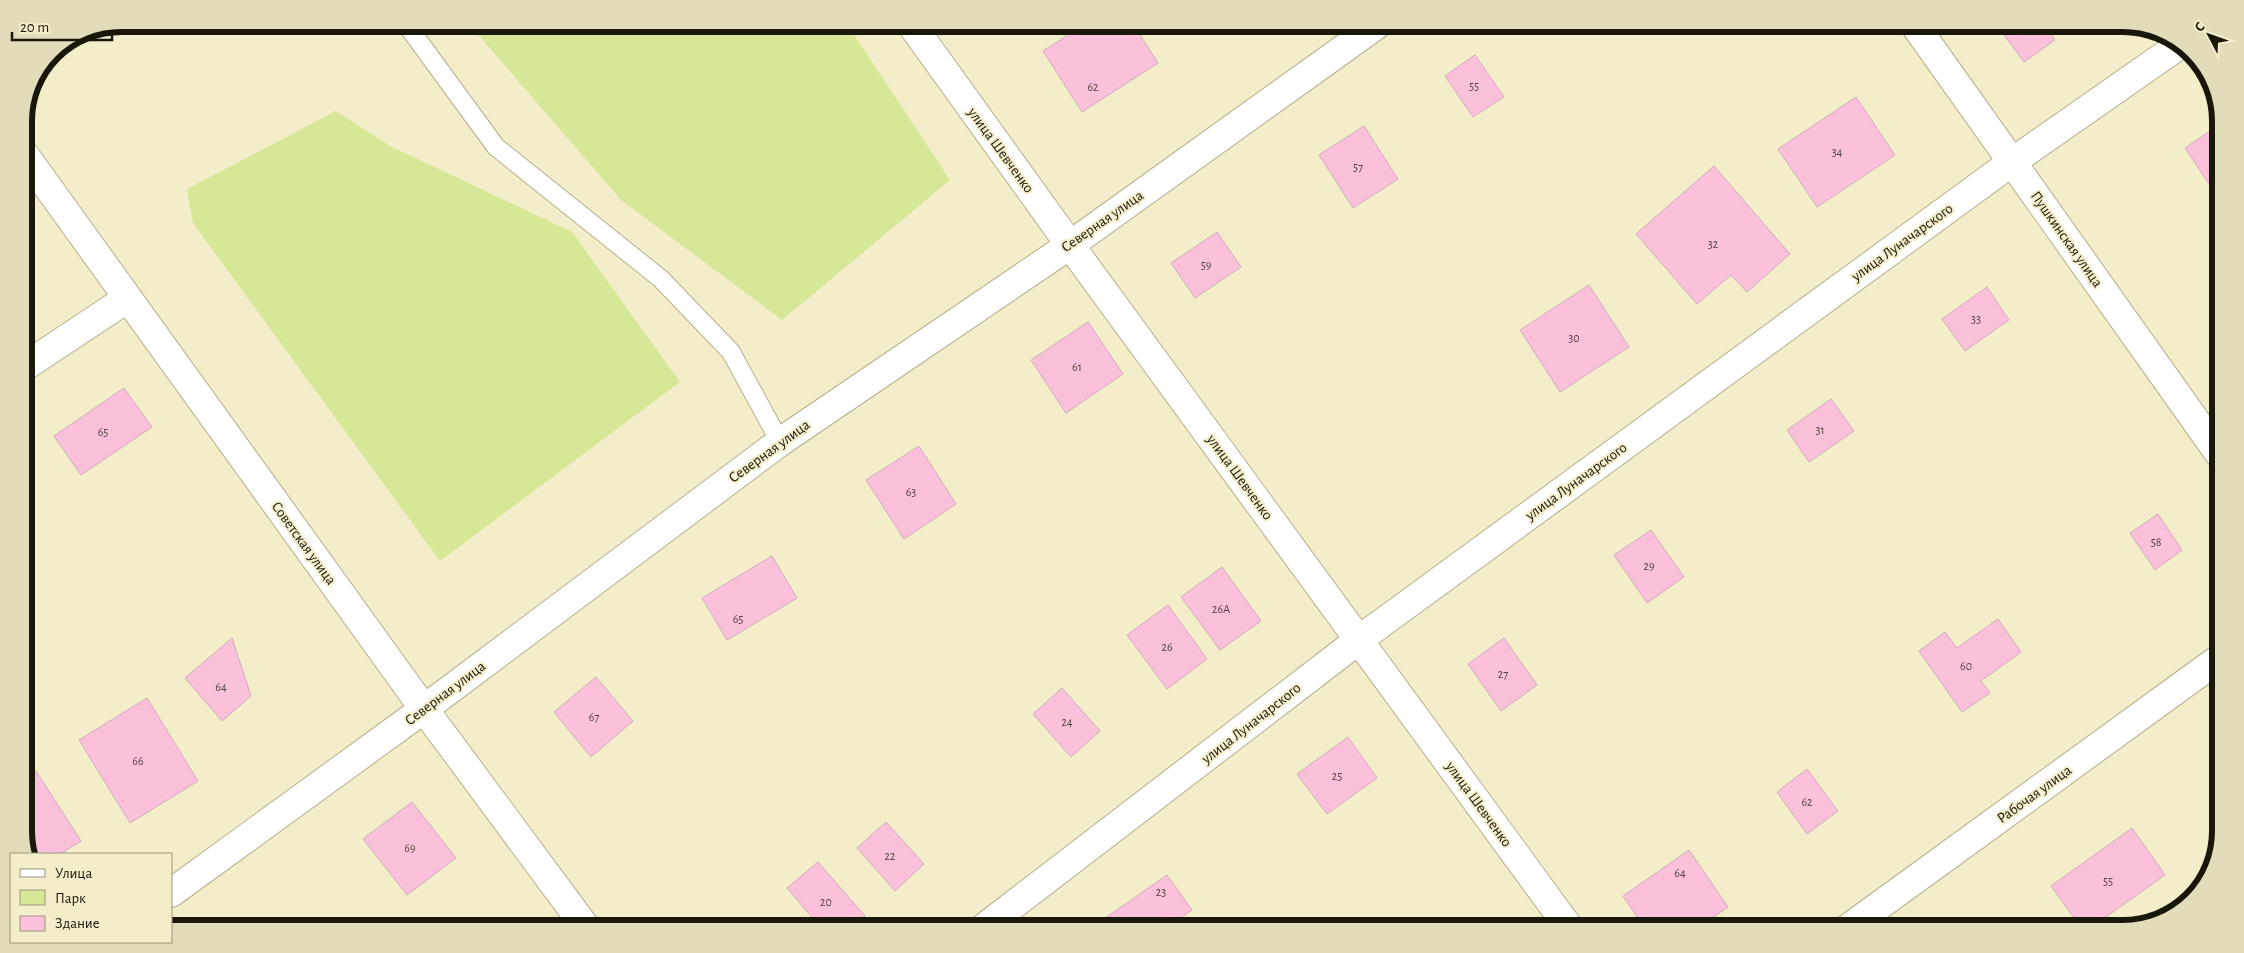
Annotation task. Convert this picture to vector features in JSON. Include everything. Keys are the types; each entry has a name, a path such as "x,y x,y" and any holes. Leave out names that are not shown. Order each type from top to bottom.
{"street":[{"name":"Северная улица","path":"172,892 424,709 780,442 1070,245 1366,32"},
{"name":"Пушкинская улица","path":"1920,32 2211,443"},
{"name":"улица Шевченко","path":"917,33 1070,245 1360,639 1563,920"},
{"name":"улица Луначарского","path":"994,920 1360,639 2012,162 2174,49"},
{"name":"Советская улица","path":"33,166 424,709 579,920"},
{"path":"33,361 128,298"},
{"name":"Рабочая улица","path":"1859,920 2212,664"}],"lane":[{"path":"412,33 496,147 661,279 731,352 780,442"}],"green space":[{"path":"477,33 853,33 950,180 782,320 621,200"},
{"path":"336,111 390,146 572,232 680,382 440,561 193,223 187,189"}],"building":[{"path":"1138,32 1158,63 1082,112 1043,51 1072,33"},
{"path":"2002,32 2050,32 2055,40 2024,62"},
{"path":"1475,55 1504,97 1473,117 1445,76"},
{"path":"1856,97 1895,155 1817,207 1778,149"},
{"path":"1364,126 1398,179 1353,208 1319,155"},
{"path":"2211,130 2211,187 2185,148"},
{"path":"1714,166 1790,254 1747,292 1731,275 1697,304 1636,234"},
{"path":"1217,232 1241,267 1195,298 1171,263"},
{"path":"1589,285 1629,347 1560,392 1520,330"},
{"path":"1987,287 2009,320 1965,351 1942,319"},
{"path":"1088,322 1123,374 1066,413 1031,360"},
{"path":"124,388 152,427 81,475 54,436"},
{"path":"1831,399 1854,431 1809,462 1787,430"},
{"path":"919,446 956,504 904,539 866,480"},
{"path":"2158,514 2182,550 2155,570 2130,533"},
{"path":"1651,530 1684,577 1647,603 1614,555"},
{"path":"772,556 797,598 727,640 702,598"},
{"path":"1222,567 1261,621 1220,650 1181,597"},
{"path":"1168,605 1207,659 1167,689 1127,635"},
{"path":"1998,619 2021,652 1981,681 1990,693 1962,712 1919,651 1945,632 1957,648"},
{"path":"232,638 251,696 222,721 185,678"},
{"path":"1504,638 1537,685 1501,711 1468,664"},
{"path":"596,677 633,721 591,757 554,712"},
{"path":"1062,688 1100,731 1071,757 1033,714"},
{"path":"147,698 198,781 130,823 79,740"},
{"path":"1348,737 1377,778 1327,814 1297,774"},
{"path":"1807,769 1838,811 1807,834 1777,792"},
{"path":"36,771 81,841 62,853 35,853 33,838 33,773"},
{"path":"412,802 456,858 407,895 363,839"},
{"path":"886,822 924,864 895,891 857,848"},
{"path":"2132,828 2165,875 2102,920 2076,920 2051,886"},
{"path":"1689,850 1728,907 1709,920 1639,920 1623,896"},
{"path":"818,862 865,916 860,920 814,920 787,888"},
{"path":"1167,875 1192,910 1177,920 1102,920"}]}
